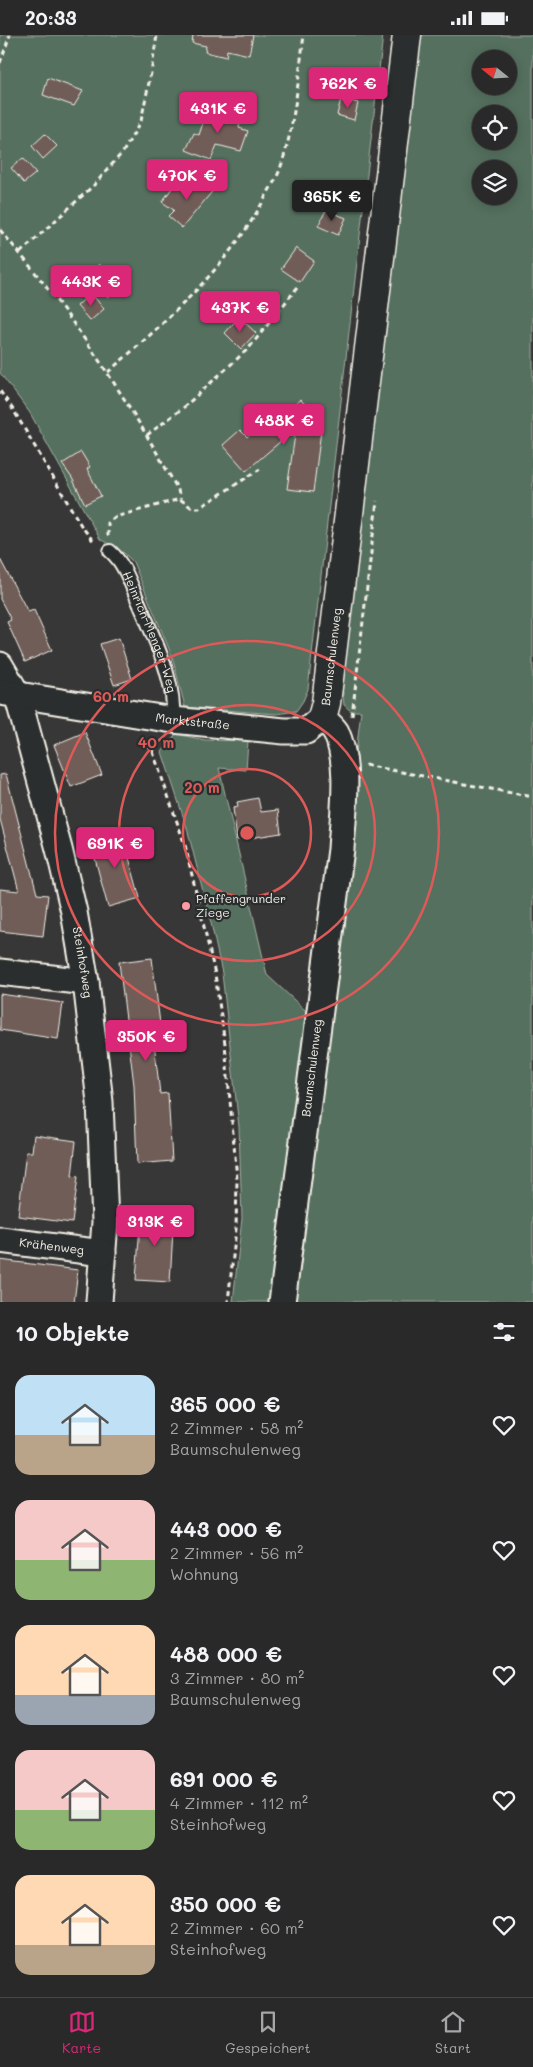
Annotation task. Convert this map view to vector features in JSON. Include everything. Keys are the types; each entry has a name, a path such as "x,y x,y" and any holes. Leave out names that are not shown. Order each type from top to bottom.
{"street":[{"name":"Baumschulenweg","path":"282,1302 341,849 345,781 336,731 322,717 326,703 407,35"},
{"name":"Steinhofweg","path":"0,665 59,849 74,912 86,982 100,1102 105,1222 99,1302"},
{"name":"Marktstraße","path":"9,693 173,720 297,732 306,731 322,717"},
{"path":"0,972 86,982"},
{"name":"Krähenweg","path":"0,1240 103,1253"}],"lane":[{"name":"Heinrich-Menger-Weg","path":"110,551 123,566 162,657 174,707 173,720"}],"path":[{"path":"0,63 10,35"},
{"path":"20,253 94,185 123,152 141,121 151,73 156,35"},
{"path":"108,372 158,329 204,281 234,246 258,211 280,170 293,121 304,35"},
{"path":"0,230 20,253 108,372 147,435 178,490 180,499 192,508 199,508 260,469"},
{"path":"147,435 183,408 249,348 297,288"},
{"path":"0,391 14,411 82,527"},
{"path":"352,718 378,497"},
{"path":"110,551 108,523 115,517 180,499"},
{"path":"153,752 185,845 215,974 237,1179 236,1229 228,1302"},
{"path":"342,761 533,797"}],"green space":[{"path":"0,35 383,35 308,689 296,711 277,714 185,707 172,656 133,562 124,553 100,539 30,413 0,373"},
{"path":"416,35 533,35 533,1302 290,1302 361,711 351,711 344,705 341,675"},
{"path":"176,734 205,740 248,741 246,770 219,768 267,975 306,1011 269,1302 233,1302 242,1218 239,1127 222,973 187,828 162,752"}],"building":[{"path":"193,35 253,35 249,55 227,50 226,57 205,52 206,46 192,43"},
{"path":"48,78 83,91 74,106 43,95"},
{"path":"341,99 358,103 354,120 337,115"},
{"path":"208,108 240,118 239,128 248,131 241,151 217,145 211,160 186,150 194,133 199,135"},
{"path":"45,134 57,146 43,159 32,146"},
{"path":"23,158 36,173 24,183 11,168"},
{"path":"198,177 215,188 182,228 168,216 174,210 162,202 175,184 187,193"},
{"path":"326,210 346,218 338,235 318,226"},
{"path":"296,248 314,261 300,282 281,269"},
{"path":"99,264 120,284 108,297 89,276"},
{"path":"91,293 104,309 90,321 77,306"},
{"path":"239,317 256,333 241,349 225,333"},
{"path":"300,399 322,423 313,492 287,489 296,428 246,471 223,445 240,430 247,437 258,428 273,431"},
{"path":"81,452 90,467 87,469 101,496 85,504 72,478 62,464"},
{"path":"0,559 28,612 34,610 52,650 25,662 7,622 11,620 0,599"},
{"path":"119,638 132,679 114,685 100,644"},
{"path":"85,732 102,775 71,787 54,745"},
{"path":"6,774 37,894 48,895 43,936 0,931 0,889 19,891 0,819 0,775"},
{"path":"258,798 261,812 278,810 281,833 237,840 233,808 238,807 237,802"},
{"path":"122,832 140,898 108,907 90,840"},
{"path":"152,958 160,1024 152,1025 160,1094 168,1093 172,1161 137,1164 134,1085 119,962"},
{"path":"0,994 63,1003 58,1039 0,1030"},
{"path":"34,1135 76,1141 72,1176 78,1177 72,1223 18,1216 26,1152 32,1152"},
{"path":"141,1211 174,1213 170,1282 136,1280"},
{"path":"0,1260 78,1270 74,1302 0,1302"}],"place":[{"name":"Pfaffengrunder Ziege","path":"186,906"}]}
